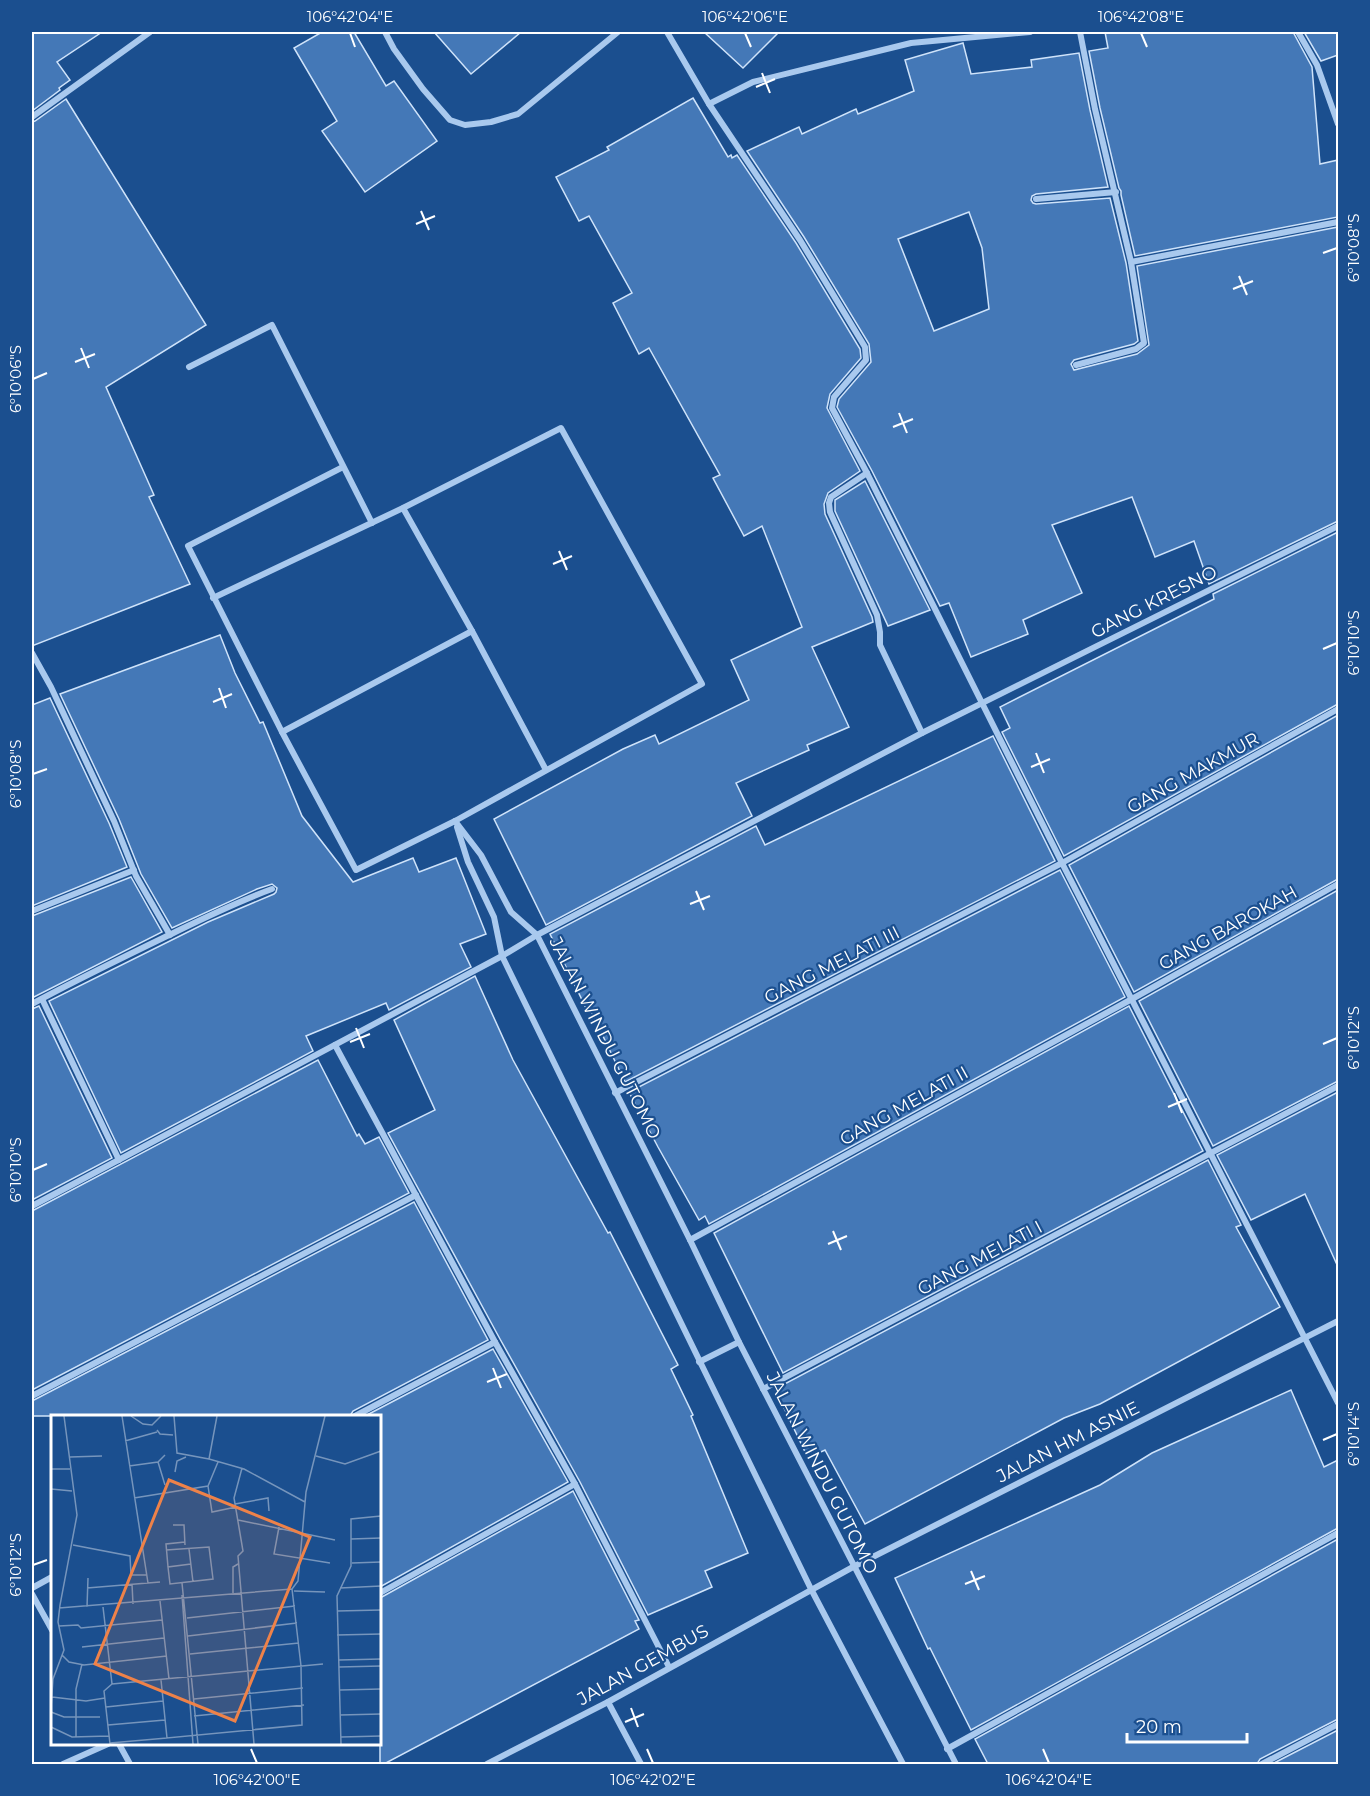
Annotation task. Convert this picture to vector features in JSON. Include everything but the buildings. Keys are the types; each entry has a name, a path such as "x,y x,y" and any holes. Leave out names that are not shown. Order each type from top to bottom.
{"street":[{"path":"32,117 150,32"},
{"path":"385,32 394,49 423,89 450,120 465,125 491,122 518,114 618,32"},
{"path":"667,32 709,104 800,240 865,347 866,360 834,397 832,408 1338,1403"},
{"path":"709,104 753,82 911,43 1030,32"},
{"path":"1076,365 1136,349 1144,343 1131,262 1095,109 1080,32"},
{"path":"1298,32 1317,65 1338,124"},
{"path":"1036,199 1116,192"},
{"path":"1131,262 1338,222"},
{"path":"189,367 272,325 372,523"},
{"path":"213,598 403,508 561,428 702,684 455,821 356,870 282,732 213,598 188,546 344,468"},
{"path":"867,473 831,497 830,512 877,615 880,645 922,733"},
{"path":"403,508 546,770"},
{"name":"GANG KRESNO","path":"32,1206 502,956 537,935 922,733 1338,526"},
{"path":"282,732 472,631"},
{"path":"32,653 51,687 114,821 134,870 170,935"},
{"name":"GANG MAKMUR","path":"1062,863 1338,709"},
{"path":"455,821 468,862 494,917 502,956 699,1362 812,1589 903,1764"},
{"name":"JALAN WINDU GUTOMO","path":"455,821 481,855 511,912 537,935 739,1342 956,1764"},
{"name":"GANG MELATI III","path":"615,1093 1062,863"},
{"path":"32,911 134,870"},
{"name":"GANG BAROKAH","path":"1132,999 1338,884"},
{"path":"32,1004 230,906 272,889"},
{"path":"42,999 119,1160"},
{"name":"GANG MELATI II","path":"690,1240 1132,999"},
{"path":"335,1045 495,1342 575,1484 669,1667"},
{"name":"GANG MELATI I","path":"763,1389 1338,1086"},
{"path":"32,1396 416,1195"},
{"name":"JALAN HM ASNIE","path":"812,1589 1338,1322"},
{"path":"357,1415 495,1342"},
{"path":"699,1362 739,1342"},
{"path":"381,1592 575,1484"},
{"path":"947,1749 1338,1533"},
{"path":"32,1588 51,1577"},
{"name":"JALAN GEMBUS","path":"487,1764 608,1702 812,1589"},
{"path":"32,1594 51,1628"},
{"path":"608,1702 641,1764"},
{"path":"1262,1764 1338,1724"},
{"path":"63,1764 104,1745"},
{"path":"120,1745 130,1764"}]}
